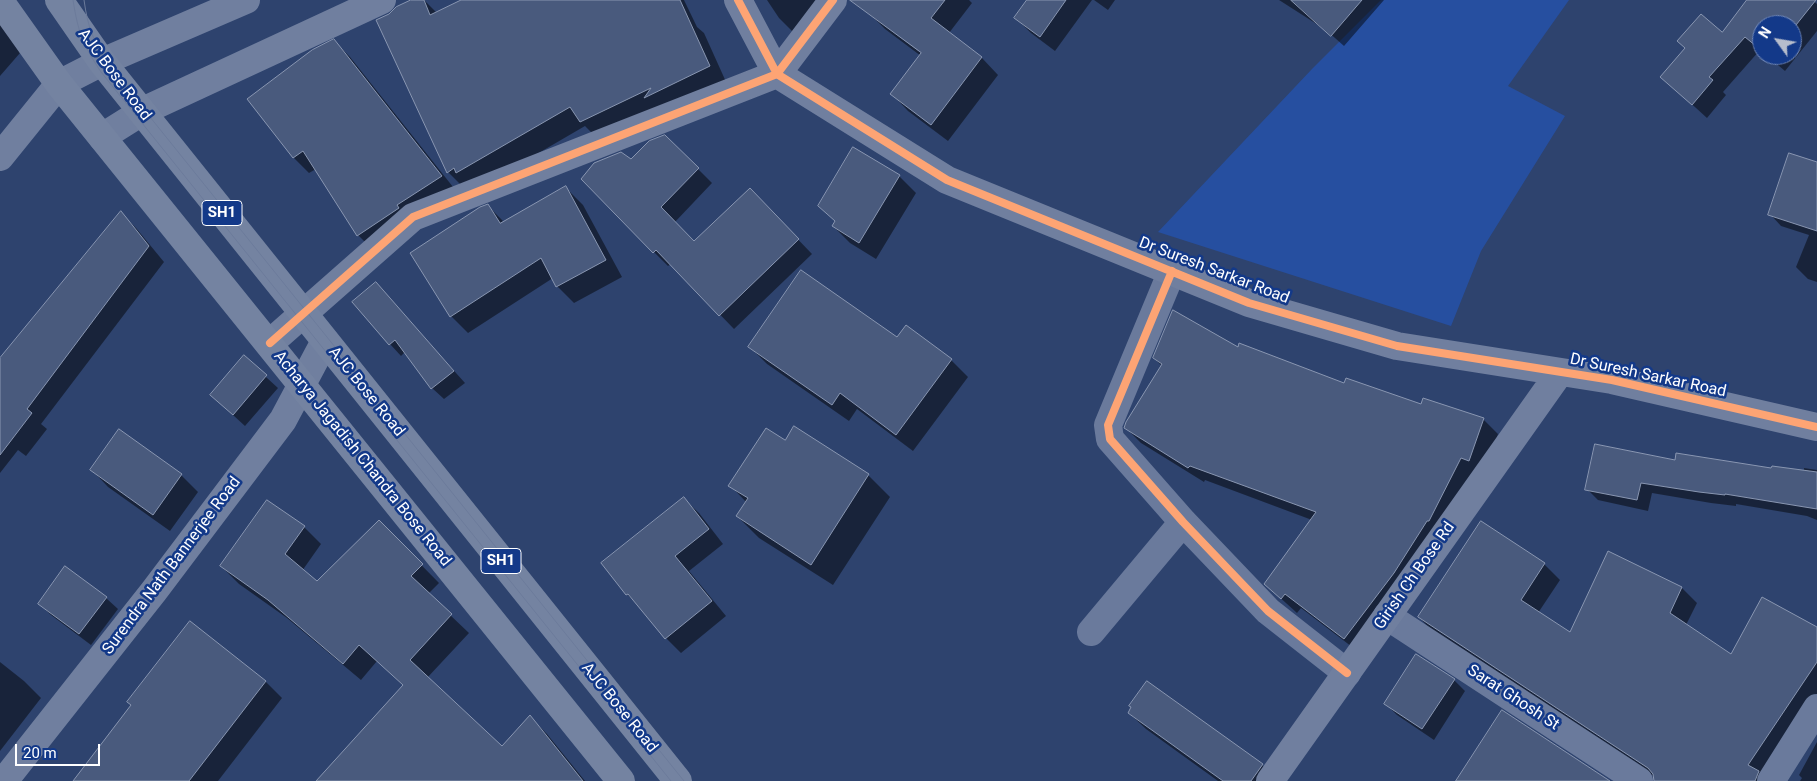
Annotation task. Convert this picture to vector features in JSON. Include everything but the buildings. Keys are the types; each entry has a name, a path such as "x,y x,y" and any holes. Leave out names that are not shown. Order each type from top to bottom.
{"main road":[{"name":"AJC Bose Road","path":"59,0 102,62 141,112 678,781"},
{"name":"Acharya Jagadish Chandra Bose Road","path":"0,1 59,84 622,781"}],"street":[{"path":"76,0 80,29"},
{"path":"0,157 59,84 102,62 246,0"},
{"path":"102,137 141,112 382,0"},
{"path":"738,0 777,74"},
{"path":"270,344 412,217 777,74 833,0"},
{"name":"Dr Suresh Sarkar Road","path":"777,74 947,180 1249,303 1397,346 1621,382 1817,427"},
{"path":"1172,271 1108,426 1110,439 1183,522 1268,611 1347,673"},
{"name":"Surendra Nath Bannerjee Road","path":"4,781 154,591 282,420 325,341"},
{"name":"Girish Ch Bose Rd","path":"1270,781 1560,372"},
{"path":"1092,632 1183,522"},
{"name":"Sarat Ghosh St","path":"1387,616 1639,781"},
{"path":"1771,781 1817,708"}],"shaded area":[{"path":"1381,0 1569,0 1508,86 1565,116 1481,251 1451,326 1158,232 1312,69"}],"tram line":[{"path":"73,0 82,38 101,72 671,781"},
{"path":"84,0 92,35 109,66 684,781"}],"cycle path":[{"path":"738,0 777,74 947,180 1249,303 1397,346 1612,380 1817,427"},
{"path":"270,343 413,217 777,74 833,0"},
{"path":"1172,271 1108,425 1110,439 1183,522 1268,611 1347,673"}]}
